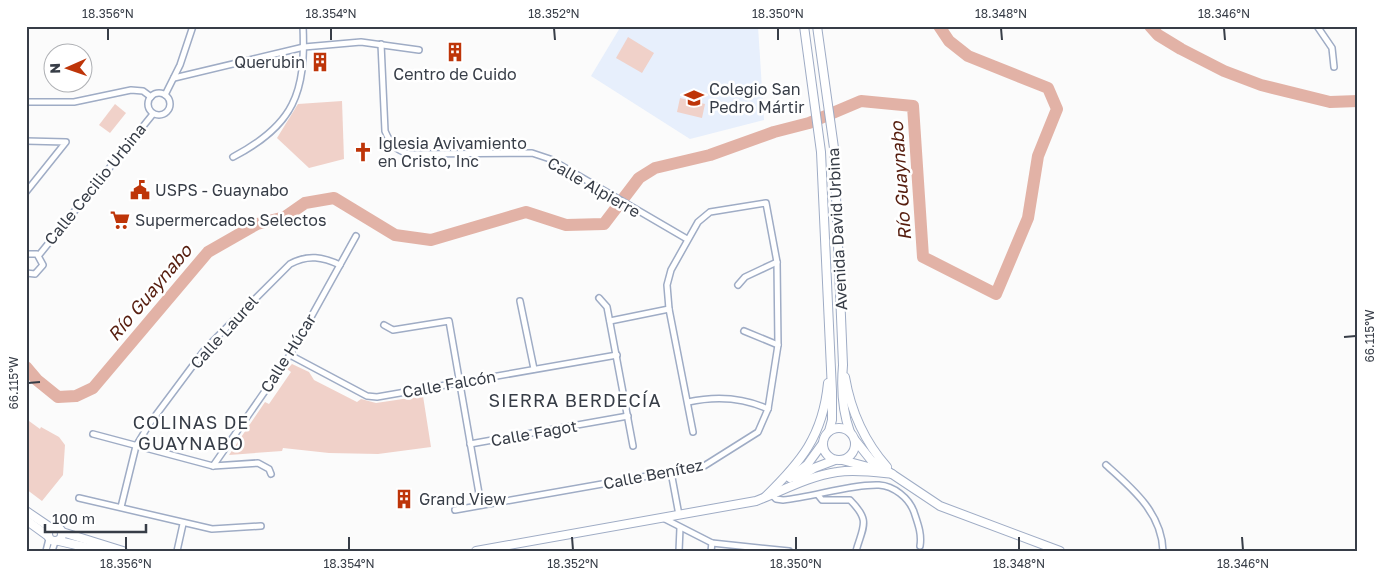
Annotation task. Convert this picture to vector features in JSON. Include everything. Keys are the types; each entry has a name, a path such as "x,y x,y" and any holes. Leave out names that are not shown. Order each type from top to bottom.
{"street":[{"name":"Calle Cecilio Urbina","path":"153,114 161,115 168,110 169,102 164,95 174,78 193,26"},
{"path":"233,157 269,136 289,111 301,82 304,47 303,26"},
{"name":"Avenida David Urbina","path":"804,26 821,152 832,410 829,431"},
{"name":"Avenida David Urbina","path":"817,26 834,148 843,365 842,392 846,420 850,432"},
{"path":"1317,26 1332,48 1334,67"},
{"path":"174,78 304,47 361,42 419,50"},
{"name":"Calle Alpierre","path":"380,44 385,131 389,140 400,152 410,154 532,154 550,159 644,216 687,239"},
{"path":"26,102 74,102 130,90 143,91 150,97 156,93 164,95"},
{"name":"Calle Cecilio Urbina","path":"150,97 148,106 153,114"},
{"name":"Calle Cecilio Urbina","path":"39,255 153,114"},
{"path":"26,141 66,142 26,192"},
{"name":"Calle Benítez","path":"454,510 704,466 750,439 761,427 768,409 778,345 777,262 766,203 710,212 698,222 687,239"},
{"name":"Calle Húcar","path":"213,466 290,355 356,236"},
{"path":"687,239 671,270 667,285 669,309 693,432"},
{"name":"Calle Cecilio Urbina","path":"26,254 34,253 39,255 42,261 41,269 35,274 26,273"},
{"name":"Calle Laurel","path":"121,507 136,446 150,423 206,348 290,264 304,258 325,258 340,265"},
{"path":"738,286 745,277 777,262"},
{"path":"599,298 607,306 633,446"},
{"path":"520,301 534,369"},
{"path":"610,321 669,309"},
{"path":"384,325 393,330 448,322 480,505"},
{"path":"744,331 778,345"},
{"name":"Calle Falcón","path":"290,355 367,396 377,397 616,355"},
{"path":"843,365 855,418 870,446 892,474"},
{"path":"768,497 796,466 813,438 821,418 830,367"},
{"path":"688,402 723,397 755,403 768,409"},
{"name":"Calle Fagot","path":"470,444 628,416"},
{"path":"768,497 807,465 829,431 838,428 850,432 871,460 940,506 1060,551"},
{"path":"93,434 213,466 258,463 269,469 271,474"},
{"path":"768,497 814,468 839,460 853,453 855,440"},
{"path":"823,443 825,452 839,460 892,474"},
{"path":"1106,465 1135,490 1157,521 1162,539 1162,551"},
{"path":"672,472 679,515"},
{"path":"476,551 725,508 768,497 798,484 838,472 892,474"},
{"path":"768,497 783,500 872,485 893,489 907,499 912,506 920,532 920,546"},
{"path":"818,495 822,500 850,500 862,512 865,525 856,551"},
{"path":"80,498 183,524 212,529 261,526"},
{"path":"26,511 51,528 56,527 62,532 123,551"},
{"path":"663,518 712,543 789,551"},
{"path":"26,520 53,540 102,551"},
{"path":"177,551 183,524"},
{"path":"51,528 52,551"},
{"path":"679,551 680,528"},
{"path":"46,551 53,540 62,532"},
{"path":"711,551 712,543"}],"shaded area":[{"name":"Colegio San Pedro Mártir","path":"621,26 758,26 764,120 690,139 591,76"},
{"path":"628,37 654,53 642,73 616,58"},
{"path":"680,98 705,104 702,118 677,112"},
{"path":"342,101 344,159 309,168 277,138 298,104"},
{"path":"115,104 126,113 110,133 99,125"},
{"path":"292,364 309,372 314,380 357,402 361,399 376,403 423,396 431,447 378,454 329,453 283,448 282,451 229,455 265,402 269,404 291,372 287,369"},
{"path":"29,421 40,429 41,427 59,437 65,445 63,475 42,501 26,489 26,423"}],"waterway":[{"name":"Río Guaynabo","path":"26,367 37,380 58,397 76,396 93,388 208,252 257,224 285,217 305,203 334,198 395,235 431,240 526,212 566,225 604,224 639,178 655,168 710,155 774,132 809,123 861,101 913,106 923,257 996,294 1028,218 1038,156 1057,109 1048,88 968,56 949,41 939,26"},
{"name":"Río Guaynabo","path":"1150,26 1158,35 1181,49 1224,71 1261,85 1330,102 1358,101"}],"place":[{"name":"Centro de Cuido","path":"455,52"},
{"name":"Querubin","path":"320,62"},
{"name":"Colegio San Pedro Mártir","path":"694,98"},
{"name":"Iglesia Avivamiento en Cristo, Inc","path":"363,152"},
{"name":"USPS - Guaynabo","path":"140,190"},
{"name":"Supermercados Selectos","path":"120,220"},
{"name":"Grand View","path":"404,499"}],"district":[{"name":"SIERRA BERDECÍA","path":"575,401"},
{"name":"COLINAS DE GUAYNABO","path":"191,433"}]}
